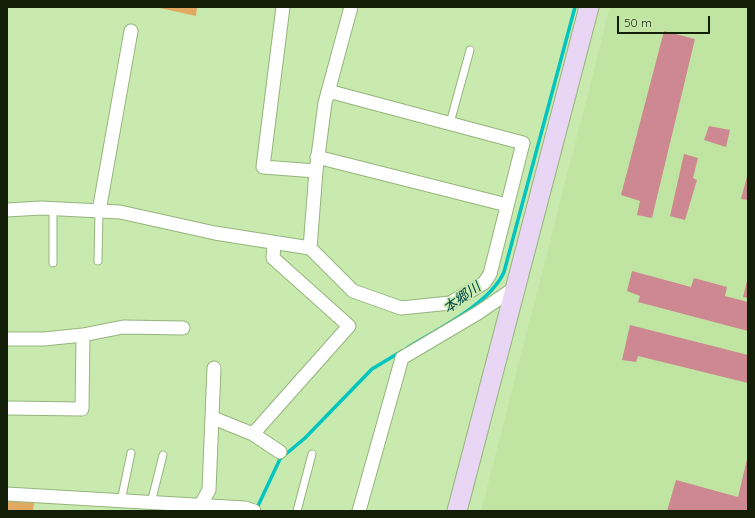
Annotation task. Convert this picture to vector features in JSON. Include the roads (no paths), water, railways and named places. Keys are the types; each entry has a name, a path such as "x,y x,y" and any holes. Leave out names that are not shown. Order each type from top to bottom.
{"street":[{"path":"283,7 263,167 316,171"},
{"path":"310,248 317,157 325,103 351,7"},
{"path":"457,511 589,7"},
{"path":"99,211 131,31"},
{"path":"7,210 53,208 120,212 215,234 274,244 310,248 353,291 401,308 450,303 484,283 490,274 523,143 328,91"},
{"path":"317,157 507,205"},
{"path":"253,434 349,326 273,258 274,244"},
{"path":"484,283 499,298"},
{"path":"359,511 402,358 516,287"},
{"path":"7,338 44,339 83,335 124,327 183,328"},
{"path":"7,408 82,409 83,335"},
{"path":"200,506 209,490 214,368"},
{"path":"213,418 253,434 280,452"},
{"path":"7,494 121,506 151,503 176,508 200,506 249,510"}],"lane":[{"path":"450,123 470,50"},
{"path":"53,208 53,263"},
{"path":"98,261 99,211"},
{"path":"121,506 130,453"},
{"path":"298,511 312,454"},
{"path":"151,503 163,455"}],"waterway":[{"name":"本郷川","path":"407,348 475,305 497,284 504,272 575,7"},
{"name":"本郷川","path":"256,510 280,459 305,438 372,369 402,351"}]}
